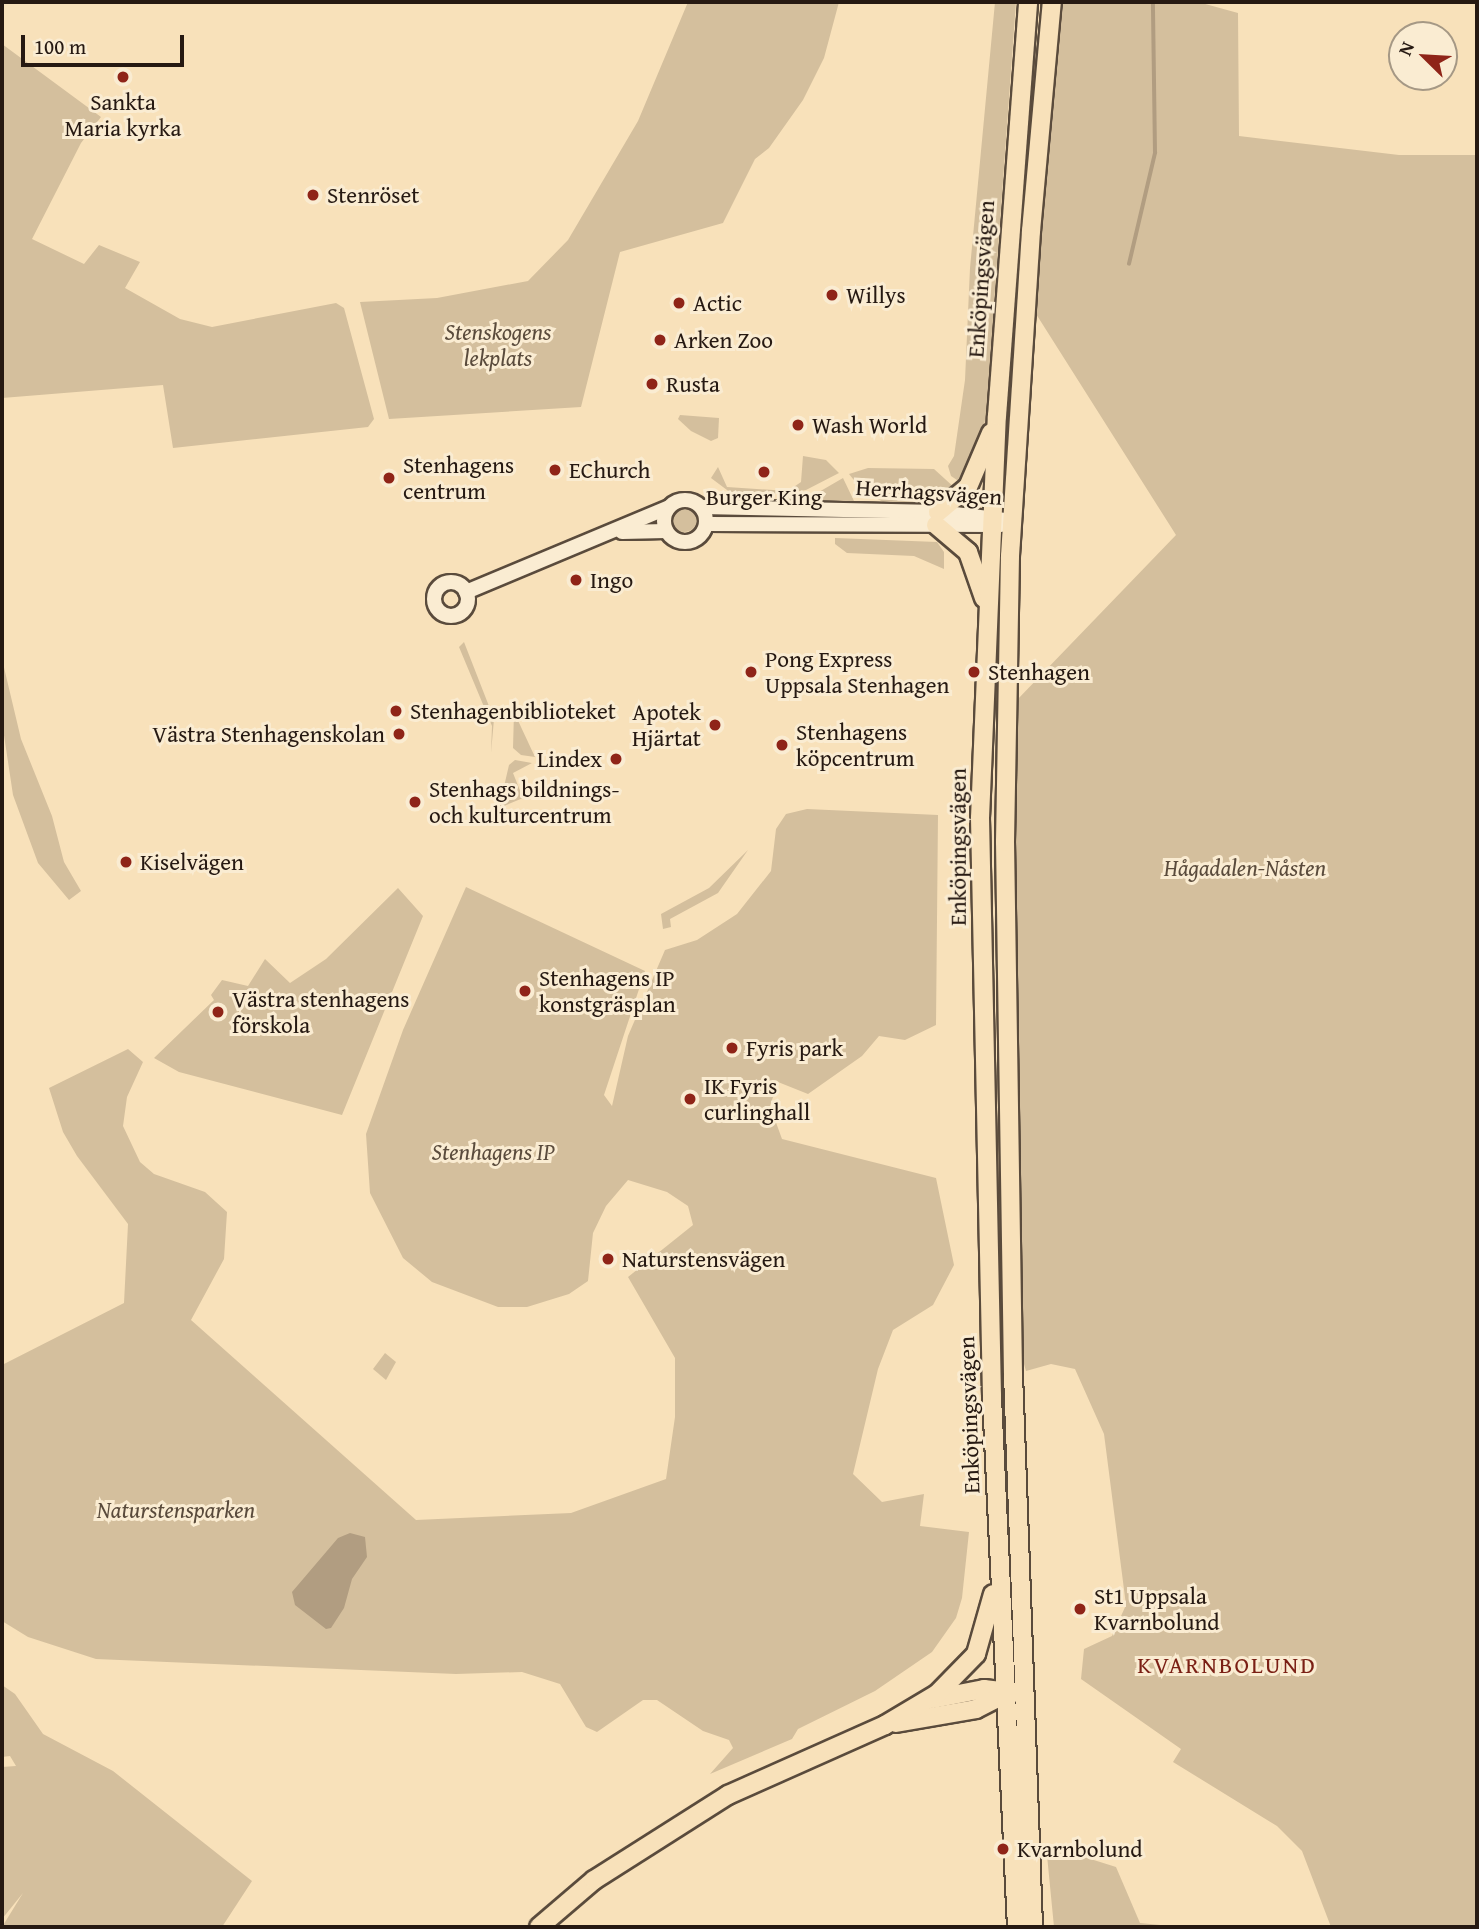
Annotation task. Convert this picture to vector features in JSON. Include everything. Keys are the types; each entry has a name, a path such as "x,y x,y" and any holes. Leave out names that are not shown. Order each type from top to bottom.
{"main road":[{"name":"Enköpingsvägen","path":"1017,1927 999,1542 980,818 997,416 1028,2"},
{"name":"Enköpingsvägen","path":"1033,1927 1006,1087 1006,842 1013,521 1031,231 1052,2"},
{"path":"988,615 972,559 937,518 968,487 997,416"},
{"path":"539,1927 594,1880 728,1795 885,1725 925,1701 963,1671 982,1641 991,1610 999,1542"},
{"path":"925,1701 984,1689 1006,1694 1025,1692"},
{"path":"885,1725 976,1709 1006,1694"},
{"path":"976,1709 993,1718 1006,1733"}],"street":[{"path":"467,592 503,573 613,533 684,499 702,507 706,524 692,541 677,541 666,531 613,533"},
{"name":"Herrhagsvägen","path":"702,507 1013,521"},
{"path":"666,531 667,508"},
{"name":"Herrhagsvägen","path":"706,524 937,518"}],"green space":[{"name":"Stenskogens lekplats","path":"688,2 839,2 824,58 803,100 769,148 755,159 723,223 620,252 581,407 389,419 360,302 437,298 528,281 568,240 638,121"},
{"path":"995,2 1016,2 986,414 982,437 963,484 951,476 948,466 954,456 965,380 970,268"},
{"name":"Hågadalen-Nåsten","path":"1059,2 1198,2 1238,13 1239,136 1399,155 1477,155 1477,1927 1331,1927 1302,1851 1277,1826 1173,1762 1181,1749 1081,1679 1084,1649 1112,1636 1126,1605 1104,1434 1075,1369 1051,1364 1026,1371 1022,1357 1012,844 1014,703 1176,535 1031,306"},
{"path":"2,44 101,117 81,143 32,239 84,264 99,245 140,262 125,288 180,319 212,327 336,303 344,308 374,419 368,427 173,448 163,385 2,398"},
{"path":"1034,49 1041,50 1016,406 1009,405"},
{"path":"680,415 719,418 718,438 711,441 691,431 678,419"},
{"path":"803,456 826,460 839,473 806,490 779,494 731,493 711,478 718,467 727,487 788,491 801,482"},
{"path":"868,468 934,469 956,489 933,503 883,502 862,490 849,474"},
{"path":"843,478 854,501 779,500 812,496"},
{"path":"684,506 693,510 697,519 693,528 684,532 675,528 671,519 675,510"},
{"path":"835,538 937,542 944,552 944,569 914,556 847,553 835,544"},
{"path":"464,642 494,719 491,753 492,726 459,647"},
{"path":"2,659 21,739 52,816 64,862 81,891 69,900 38,863 13,795 2,722"},
{"path":"514,712 535,757 521,755 513,748"},
{"path":"515,760 532,763 513,773 523,798 499,808 509,765"},
{"path":"807,809 938,815 936,1025 905,1040 879,1036 862,1056 808,1094 778,1082 770,1106 782,1139 936,1178 954,1265 933,1305 893,1330 878,1369 853,1474 882,1502 924,1494 920,1526 969,1532 962,1598 956,1618 932,1652 875,1691 798,1729 792,1739 710,1774 733,1748 729,1740 703,1731 657,1700 643,1700 597,1732 586,1727 560,1684 522,1672 456,1674 96,1659 28,1637 2,1621 2,1365 124,1303 128,1224 77,1156 63,1132 49,1088 128,1049 143,1062 127,1097 123,1126 140,1162 154,1174 205,1192 227,1212 224,1259 191,1320 416,1520 571,1513 666,1479 675,1417 675,1358 628,1277 693,1225 688,1206 667,1192 628,1180 606,1206 593,1233 588,1281 569,1294 527,1307 498,1307 432,1282 403,1258 370,1193 366,1134 403,1030 466,887 645,971 604,1095 612,1106 628,1036 665,950 697,940 737,914 771,871 776,829 786,814"},
{"path":"748,850 718,893 670,919 671,927 663,929 661,914 709,888"},
{"path":"398,888 423,916 342,1115 179,1072 154,1058 214,1000 211,995 222,980 248,986 265,959 290,983 326,959"},
{"path":"385,1353 396,1362 386,1380 373,1369"},
{"path":"2,1685 15,1694 43,1734 113,1771 252,1881 222,1927 2,1927 23,1893 2,1919 2,1767 16,1766 10,1756 2,1757"},
{"path":"1046,1845 1116,1867 1140,1923 1181,1927 1054,1927"}],"shaded area":[{"path":"350,1533 365,1537 367,1557 352,1579 344,1608 331,1628 326,1629 295,1605 292,1592 338,1538"}],"waterway":[{"path":"1129,264 1155,153 1153,2"}],"place":[{"name":"Sankta Maria kyrka","path":"123,77"},
{"name":"Stenröset","path":"313,195"},
{"name":"Willys","path":"832,295"},
{"name":"Actic","path":"679,303"},
{"name":"Arken Zoo","path":"660,340"},
{"name":"Rusta","path":"652,384"},
{"name":"Wash World","path":"798,425"},
{"name":"EChurch","path":"555,470"},
{"name":"Burger King","path":"764,472"},
{"name":"Stenhagens centrum","path":"389,478"},
{"name":"Ingo","path":"576,580"},
{"name":"Pong Express Uppsala Stenhagen","path":"751,672"},
{"name":"Stenhagen","path":"974,672"},
{"name":"Stenhagenbiblioteket","path":"396,711"},
{"name":"Apotek Hjärtat","path":"715,725"},
{"name":"Västra Stenhagenskolan","path":"399,734"},
{"name":"Stenhagens köpcentrum","path":"782,745"},
{"name":"Lindex","path":"616,759"},
{"name":"Stenhags bildnings- och kulturcentrum","path":"415,802"},
{"name":"Kiselvägen","path":"126,862"},
{"name":"Stenhagens IP konstgräsplan","path":"525,991"},
{"name":"Västra stenhagens förskola","path":"218,1012"},
{"name":"Fyris park","path":"732,1048"},
{"name":"IK Fyris curlinghall","path":"690,1099"},
{"name":"Naturstensvägen","path":"608,1259"},
{"name":"St1 Uppsala Kvarnbolund","path":"1080,1609"},
{"name":"Kvarnbolund","path":"1003,1849"}],"district":[{"name":"KVARNBOLUND","path":"1227,1665"}],"park label":[{"name":"Stenhagens IP","path":"493,1152"},
{"name":"Naturstensparken","path":"176,1510"}]}
